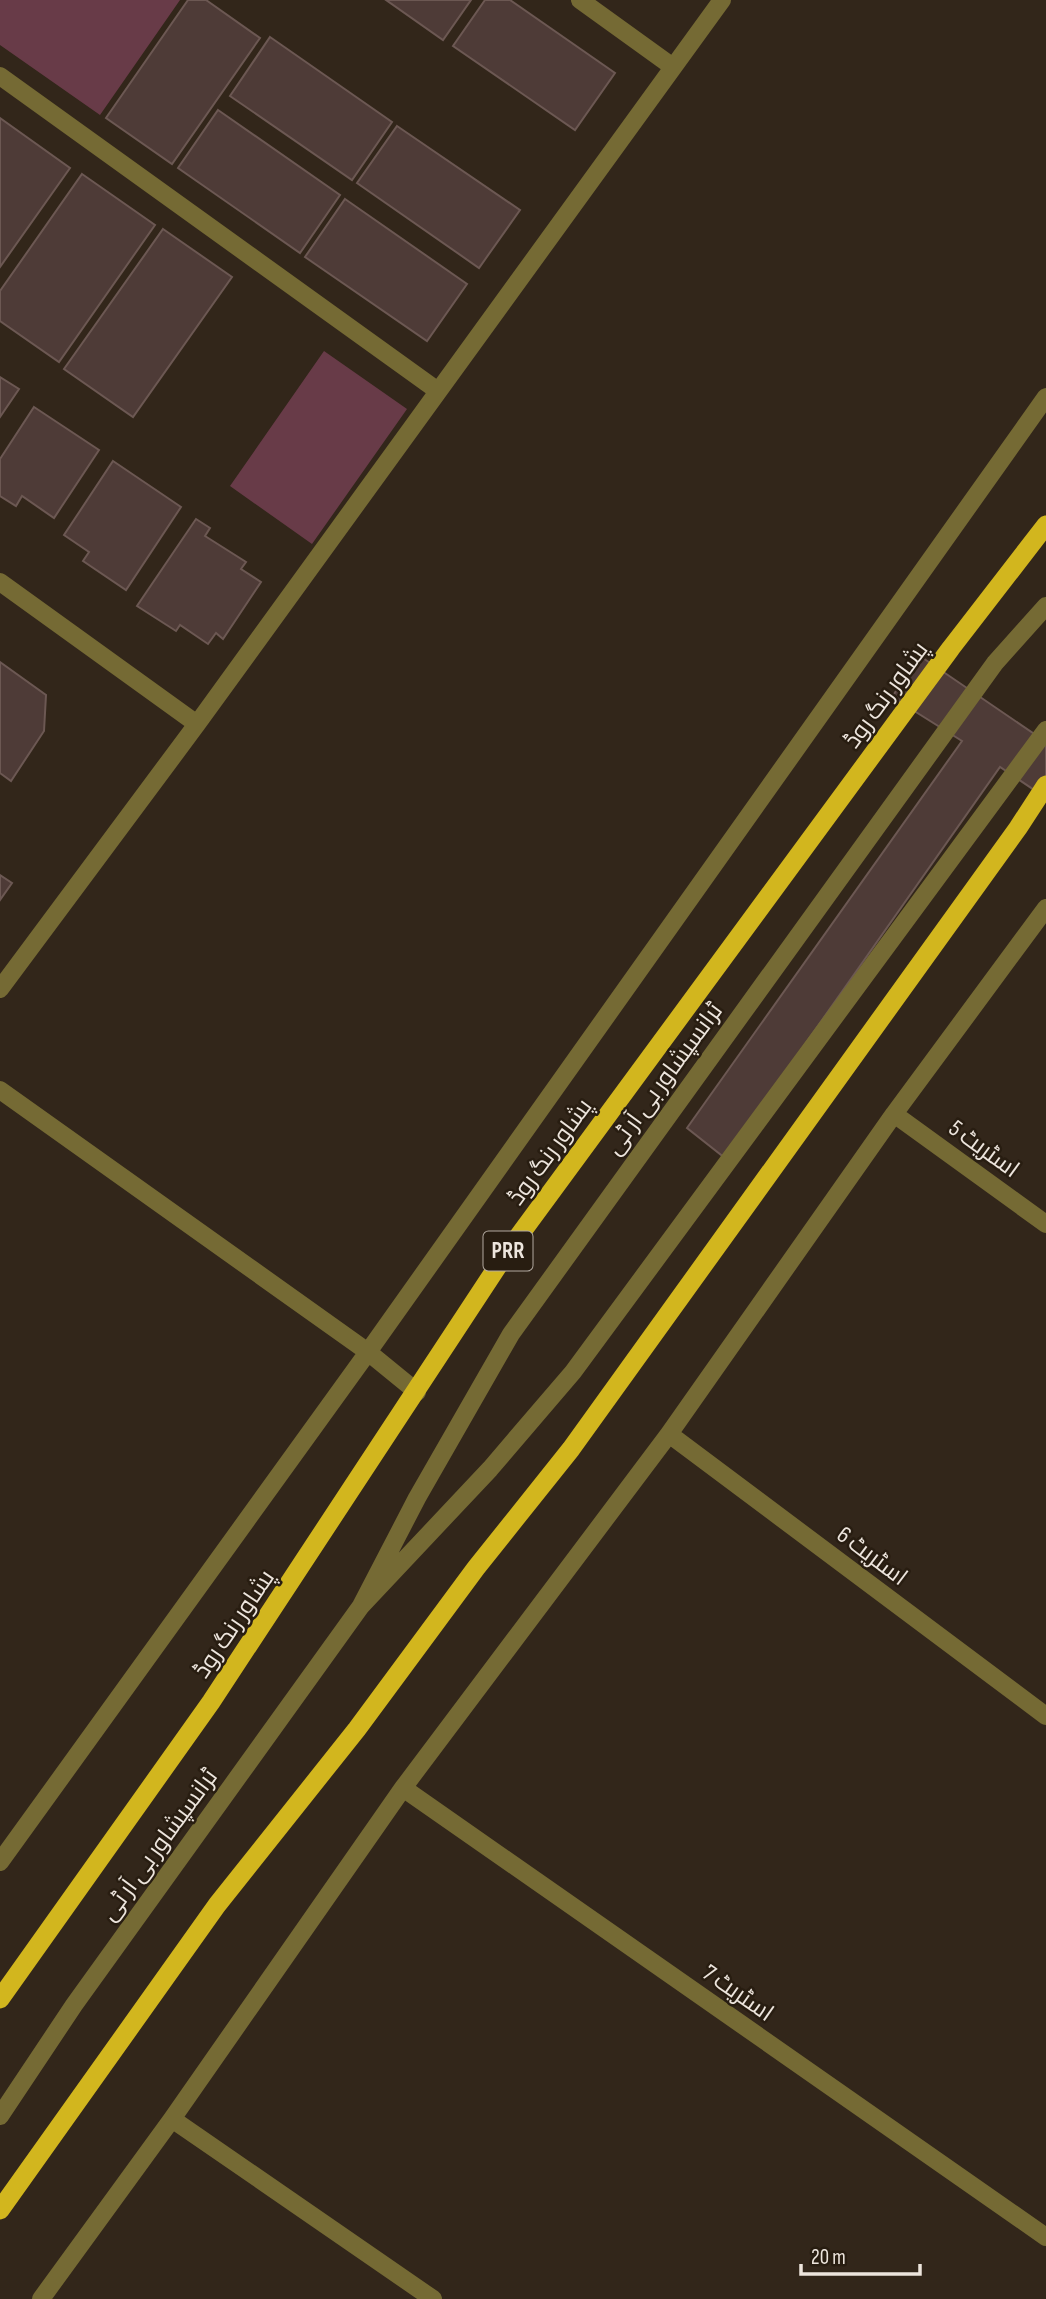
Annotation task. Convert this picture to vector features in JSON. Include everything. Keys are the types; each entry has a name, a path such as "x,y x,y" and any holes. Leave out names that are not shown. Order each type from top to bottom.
{"highway":[{"name":"پشاور رنگ روڈ","path":"0,1999 211,1702 508,1252 951,648 1046,525"},
{"path":"0,2210 217,1905 357,1729 476,1569 571,1449 1018,828 1046,785"}],"street":[{"path":"580,0 673,67"},
{"path":"0,989 197,724 722,0"},
{"path":"0,76 438,391"},
{"path":"0,1862 368,1352 1046,397"},
{"path":"0,582 197,724"},
{"name":"ٹرانسپشاور بی آر ٹی","path":"361,1606 417,1499 511,1334 995,663 1046,606"},
{"name":"ٹرانسپشاور بی آر ٹی","path":"0,2116 74,2005 361,1606 473,1487 573,1372 1046,730"},
{"path":"41,2299 173,2119 403,1788 669,1434 894,1114 1046,908"},
{"path":"0,1090 368,1352 417,1392"},
{"name":"اسٹریٹ 5","path":"894,1114 1046,1224"},
{"name":"اسٹریٹ 6","path":"669,1434 1046,1716"},
{"name":"اسٹریٹ 7","path":"403,1788 1046,2237"},
{"path":"173,2119 433,2299"}],"shaded area":[{"path":"0,0 180,0 100,115 0,45"},
{"path":"324,351 407,409 312,544 230,486"}],"building":[{"path":"188,0 206,0 260,38 172,164 106,118"},
{"path":"386,0 471,0 443,40"},
{"path":"485,0 510,0 615,73 575,130 453,46"},
{"path":"270,37 392,122 352,180 230,96"},
{"path":"218,110 340,195 300,253 178,168"},
{"path":"0,118 70,168 0,267"},
{"path":"397,126 520,210 479,268 357,183"},
{"path":"82,174 155,225 59,362 0,321 0,291"},
{"path":"345,199 467,284 427,341 305,257"},
{"path":"163,229 232,277 133,417 64,369"},
{"path":"0,377 19,389 0,417"},
{"path":"34,407 99,450 54,518 22,496 16,506 0,496 0,459"},
{"path":"113,461 181,507 126,590 83,561 89,552 64,535"},
{"path":"196,519 210,528 205,536 246,562 241,569 261,582 223,639 216,633 208,644 180,625 176,631 137,606"},
{"path":"920,656 1046,742 1046,798 1000,767 725,1158 687,1128 962,741 892,697"},
{"path":"0,662 46,695 44,731 11,781 0,773"},
{"path":"0,875 12,883 0,900"}]}
